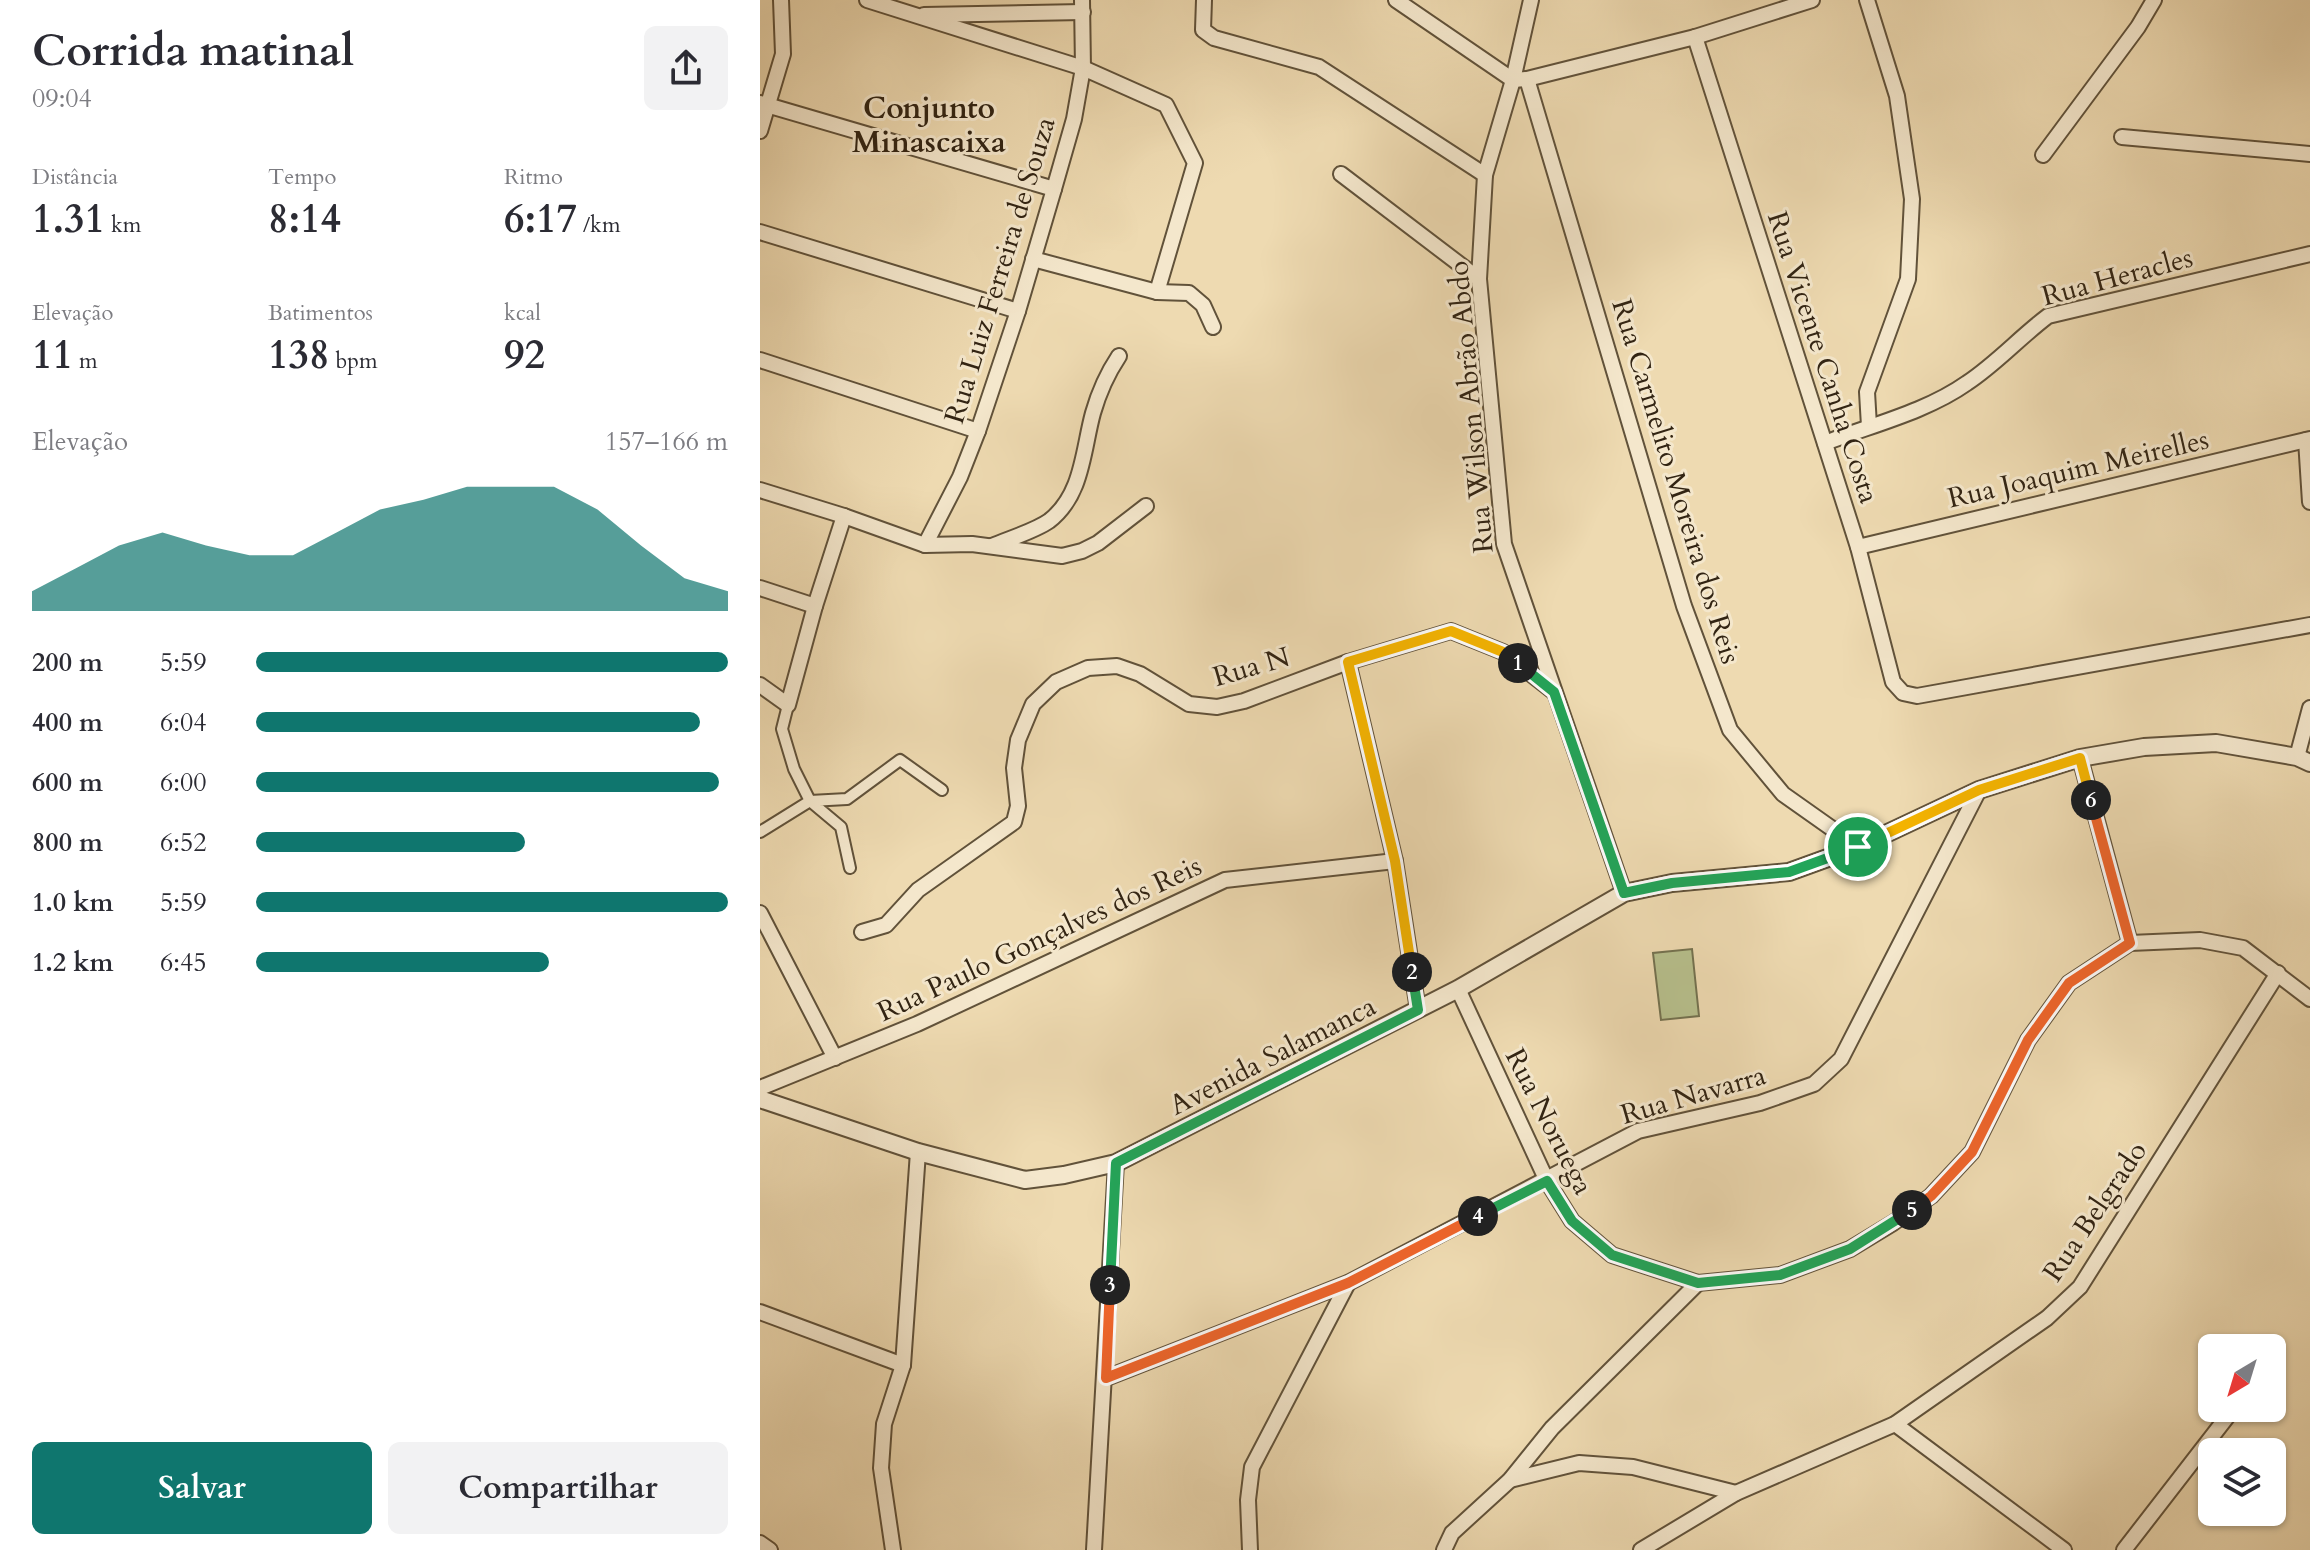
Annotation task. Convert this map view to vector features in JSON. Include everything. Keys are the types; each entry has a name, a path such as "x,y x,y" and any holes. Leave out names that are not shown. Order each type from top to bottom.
{"street":[{"path":"760,131 764,104 783,54 781,0"},
{"path":"867,0 1083,68 1166,105 1195,163 1157,292"},
{"path":"1204,0 1203,30 1214,38 1319,67 1485,175"},
{"path":"1396,0 1520,80 1695,37 1812,0"},
{"name":"Rua Wilson Abrão Abdo","path":"1531,0 1520,80 1485,175 1479,279 1504,544 1624,893"},
{"path":"1867,0 1897,96 1912,199 1908,279 1867,392 1869,426"},
{"path":"2043,155 2138,27 2154,0"},
{"path":"912,15 1082,6"},
{"name":"Rua Luiz Ferreira de Souza","path":"925,545 960,477 978,431 1054,189 1074,119 1083,68 1082,6"},
{"name":"Rua Vicente Canha Costa","path":"1695,37 1858,547 1893,682 1903,693 1917,696 2310,625"},
{"name":"Rua Carmelito Moreira dos Reis","path":"1520,80 1684,606 1730,730 1783,794 1858,847"},
{"path":"764,104 1054,189"},
{"path":"2122,137 2310,154"},
{"path":"1341,174 1479,279"},
{"path":"760,232 1018,311"},
{"name":"Rua Heracles","path":"1825,443 1933,402 1968,383 2048,316 2310,254"},
{"path":"1033,259 1157,292 1189,293 1203,305 1213,327"},
{"path":"991,546 1049,521 1069,497 1083,467 1093,413 1102,387 1119,356"},
{"path":"760,360 978,431"},
{"path":"2308,440 2310,502"},
{"name":"Rua Joaquim Meirelles","path":"1858,547 2308,440"},
{"path":"761,494 844,516 925,545 972,544 1062,556 1098,543 1146,506"},
{"path":"844,516 815,606 782,729 794,769 810,801 841,827 850,868"},
{"path":"760,588 815,606"},
{"name":"Rua N","path":"862,932 886,925 918,890 1014,822 1018,806 1014,768 1018,740 1033,704 1056,682 1088,668 1117,666 1140,674 1189,704 1217,707 1244,701 1348,662 1451,631 1503,652 1554,692"},
{"path":"1348,662 1395,861 1418,1010"},
{"path":"760,685 788,705"},
{"path":"2303,760 2310,708"},
{"name":"Avenida Salamanca","path":"760,1099 918,1152 1025,1180 1064,1175 1116,1163 1458,989 1624,893 1672,883 1789,872 1858,847 1979,790 2080,758 2144,747 2216,743 2303,760"},
{"path":"2080,758 2130,943 2200,940 2243,948 2310,999"},
{"path":"760,832 810,801 847,799 900,760 942,790"},
{"name":"Rua Navarra","path":"1106,1378 1348,1283 1638,1131 1760,1103 1814,1084 1841,1059 1979,790"},
{"name":"Rua Paulo Gonçalves dos Reis","path":"765,1083 917,1024 1225,880 1395,861"},
{"path":"760,913 835,1058"},
{"name":"Rua Noruega","path":"1458,989 1547,1181 1572,1221 1612,1255 1698,1283 1780,1275 1850,1249 1931,1196 1972,1152 2028,1040 2069,983 2130,943"},
{"name":"Rua Belgrado","path":"1641,1550 1736,1493 1895,1424 2047,1318 2080,1287 2278,973"},
{"path":"893,1550 881,1468 884,1424 903,1365 918,1152"},
{"path":"1094,1550 1116,1163"},
{"path":"1250,1550 1248,1500 1252,1467 1348,1283"},
{"path":"1444,1550 1452,1533 1510,1480 1552,1428 1698,1283"},
{"path":"760,1312 903,1365"},
{"path":"2124,1550 2223,1422"},
{"path":"1895,1424 2064,1550"},
{"path":"1510,1480 1579,1463 1633,1467 1736,1493"},
{"path":"760,1543 770,1550"}],"green space":[{"path":"1692,949 1699,1016 1661,1020 1653,953"}],"district":[{"name":"Conjunto Minascaixa","path":"929,125"}],"route":[{"path":"1451,631 1503,652 1554,692 1624,893 1672,883 1789,872 1858,847 1979,790 2080,758 2130,943 2069,983 2028,1040 1972,1152 1931,1196 1893,1223 1850,1249 1780,1275 1698,1283 1612,1255 1572,1221 1547,1181 1348,1283 1106,1378 1116,1163 1418,1010 1395,861 1348,662 1451,631"}]}
